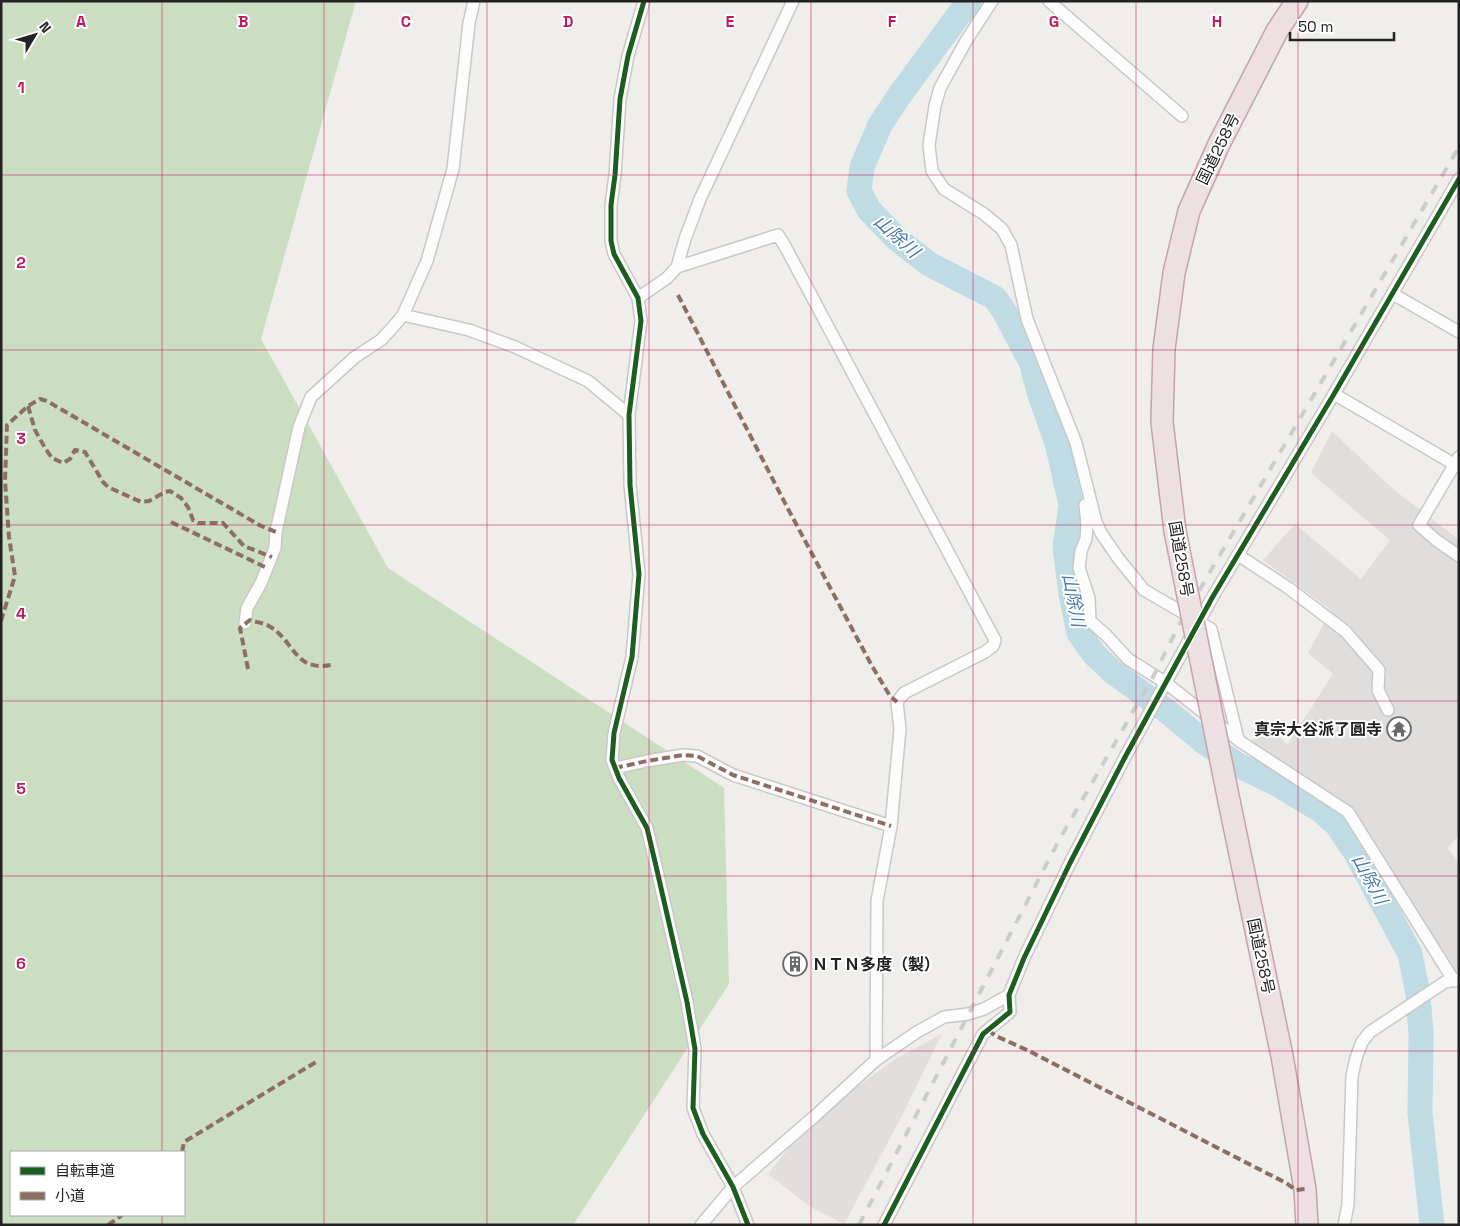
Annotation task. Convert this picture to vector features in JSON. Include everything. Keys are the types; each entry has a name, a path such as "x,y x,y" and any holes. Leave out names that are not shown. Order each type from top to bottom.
{"highway":[{"name":"国道258号","path":"1297,1 1277,31 1220,144 1189,211 1174,273 1164,349 1162,422 1175,531 1282,1056 1305,1189 1307,1225"}],"street":[{"path":"246,624 247,608 261,583 274,548 299,427 311,397 355,357 381,340 403,315 427,261 453,169 469,23 474,1"},
{"path":"644,1 628,56 620,99 611,205 611,241 614,254 638,298 641,321 629,415 630,485 639,574 632,657 614,733 612,760 619,778 647,828 685,993 695,1049 693,1108 704,1134 732,1187 748,1225"},
{"path":"638,298 667,278 677,267 700,199 793,1"},
{"path":"992,1 966,41 940,88 934,106 929,145 932,171 944,189 984,214 1002,229 1011,245 1027,319 1076,443 1096,522 1101,533 1144,590 1211,629 1238,739"},
{"path":"1049,1 1182,116"},
{"path":"884,1225 983,1034 1010,1012 1009,995 1024,958 1070,863 1212,598 1392,294 1455,196 1459,179"},
{"path":"677,267 778,235 995,640 993,646 985,652 904,693 896,702 900,729 891,826 877,901 876,1060"},
{"path":"1392,294 1459,332"},
{"path":"403,315 469,330 515,347 588,381 629,415"},
{"path":"1334,394 1457,463 1418,524 1436,540 1459,556"},
{"path":"1085,481 1082,488 1087,524 1086,539 1081,551 1079,568 1088,598 1090,621 1128,659 1166,683 1238,739 1348,812 1452,981 1408,1006 1370,1032 1362,1042 1352,1076 1348,1205 1344,1225"},
{"path":"1238,555 1287,587 1345,631 1379,670 1378,690 1388,710"},
{"path":"615,768 646,760 683,755 697,756 733,775 891,826"},
{"path":"701,1225 732,1187 816,1115 876,1060 917,1032 944,1017 968,1014 984,1009 1009,995"}],"shaded area":[{"path":"1332,431 1393,489 1459,540 1459,836 1447,848 1459,862 1459,971 1456,973 1350,806 1250,742 1270,726 1287,745 1333,674 1308,653 1331,610 1263,560 1295,524 1361,579 1390,540 1311,473"},
{"path":"942,1034 900,1120 844,1224 809,1206 768,1174 789,1148 838,1101 895,1059"}],"green space":[{"path":"1,1 356,1 261,339 388,568 724,788 729,984 573,1225 1,1225"}],"waterway":[{"name":"山除川","path":"969,1 880,125 862,167 859,191 869,210 897,239 929,264 995,298 1031,362 1040,395 1057,443 1071,505 1065,547 1071,594 1079,633 1094,654 1113,672 1168,712 1204,742 1238,765 1279,785 1320,810 1337,825 1356,853 1410,954 1418,994 1421,1034 1420,1113 1432,1225"}],"railway":[{"path":"859,1225 1057,844 1154,675 1179,625 1459,147"}],"marked path":[{"path":"678,295 787,507 872,666 890,696 897,702"},
{"path":"1,621 15,576 9,537 5,481 7,425 28,406 40,399 47,401 261,526 276,532"},
{"path":"28,406 35,430 52,458 63,463 70,459 75,450 85,452 108,487 141,502 149,501 170,491 181,498 188,507 193,520 198,523 223,523 244,546 272,557"},
{"path":"171,522 267,568"},
{"path":"248,669 240,628 250,620 267,625 278,632 296,654 309,664 319,666 331,665"},
{"path":"615,768 683,755 697,756 733,775 891,826"},
{"path":"988,1030 996,1036 1029,1051 1286,1183 1296,1190 1305,1189"},
{"path":"182,1151 184,1142 316,1062"},
{"path":"108,1225 121,1216"}],"cycle path":[{"path":"644,1 628,56 620,99 611,205 611,241 614,254 638,298 641,321 629,415 630,485 639,574 632,657 614,733 612,760 619,778 647,828 656,866 687,1002 695,1049 693,1108 703,1134 733,1187 748,1225"},
{"path":"884,1225 983,1034 1010,1012 1009,995 1024,958 1070,863 1124,759 1212,598 1334,394 1459,179"}],"place":[{"name":"真宗大谷派了圓寺","path":"1399,729"},
{"name":"ＮＴＮ多度（製）","path":"795,964"}]}
